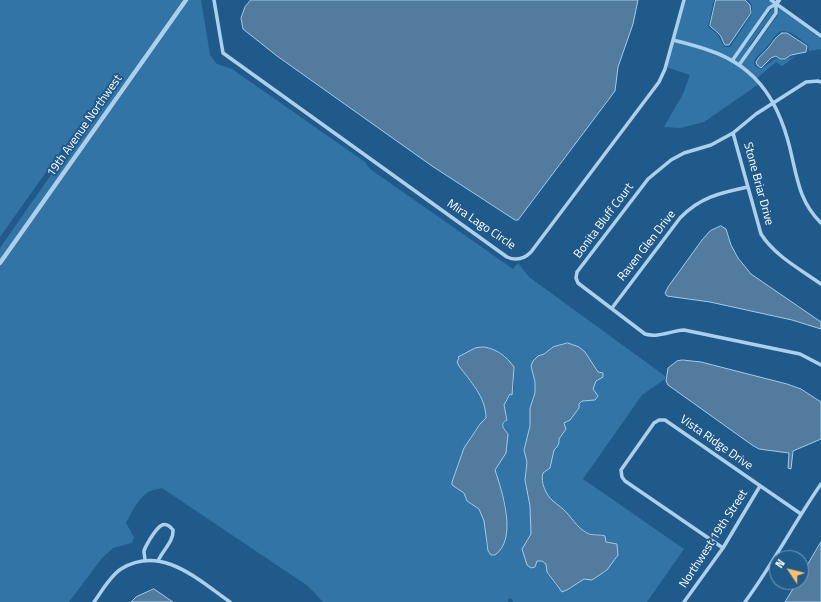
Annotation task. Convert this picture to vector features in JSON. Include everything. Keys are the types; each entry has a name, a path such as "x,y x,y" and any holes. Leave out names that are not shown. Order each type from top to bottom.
{"street":[{"name":"19th Avenue Northwest","path":"0,263 186,0"},
{"name":"Mira Lago Circle","path":"214,0 223,53 507,257 514,260 525,258 531,252 660,82 684,0"},
{"path":"771,0 778,2 821,36"},
{"path":"732,61 769,8 778,2"},
{"path":"738,65 776,13 778,2"},
{"path":"673,40 710,50 732,61 752,76 765,90 774,103 787,136 801,193 805,203 813,215 821,222"},
{"name":"Bonita Bluff Court","path":"821,82 806,82 756,114 733,133 711,145 684,154 660,168 648,179 577,272 576,278 578,283 645,334 658,336 672,331 684,330 800,354 821,365"},
{"name":"Stone Briar Drive","path":"733,133 761,234 768,245 821,284"},
{"name":"Raven Glen Drive","path":"612,308 680,218 689,209 708,198 748,187"},
{"name":"Vista Ridge Drive","path":"723,548 625,481 622,477 621,470 654,423 659,420 665,420 801,514"},
{"path":"745,602 770,566 821,484"},
{"name":"Northwest 19th Street","path":"684,602 723,548 760,486"},
{"path":"145,561 144,552 155,531 163,525 167,525 173,530 172,539 158,561"},
{"path":"94,602 121,569 145,561 161,560 181,568 230,602"}],"shaded area":[{"path":"0,0 183,0 0,259 0,248 80,132 77,132 61,151 0,237"},
{"path":"189,0 201,0 210,55 217,64 232,69 365,162 370,169 513,269 518,263 529,277 665,376 665,379 642,395 583,479 684,549 647,602 513,602 512,599 509,598 508,602 323,602 308,586 162,488 153,490 144,495 140,499 126,523 134,537 132,543 113,548 102,558 69,602 0,602 0,267","holes":["568,343 582,350 592,362 601,378 596,381 593,389 595,393 587,400 582,401 579,404 579,408 570,420 564,423 566,427 554,450 546,472 543,473 542,480 546,492 550,498 563,509 582,530 592,534 599,534 616,558 604,573 584,579 567,590 559,589 547,573 546,564 542,561 537,561 535,567 531,568 526,542 530,538 531,534 530,506 525,473 527,462 526,442 530,426 530,407 535,393 535,382 531,366 533,361 538,356 544,354 553,347","467,352 504,355 514,367 514,388 504,405 507,417 502,426 506,431 503,457 495,470 506,505 507,530 491,555 486,546 486,528 482,515 474,503 452,485 452,481 464,449 471,436 486,418 481,398 462,371 459,364 458,360"]},
{"path":"251,0 638,0 633,24 618,67 615,91 518,220 515,220 432,166 277,56 243,29 241,18 245,7"},
{"path":"684,0 714,0 708,26 718,35 725,47 730,47 752,14 752,5 748,0 768,0 773,4 767,7 743,43 746,45 774,8 774,12 749,46 753,49 778,15 779,8 821,39 821,49 809,51 808,45 798,37 789,32 781,31 755,59 755,66 761,69 776,58 783,60 796,56 782,66 776,62 756,79 759,84 704,122 680,128 664,127 683,94 690,75 666,67"},
{"path":"716,0 745,0 750,5 751,13 729,45 725,45 719,34 710,26"},
{"path":"782,33 787,33 807,46 806,52 791,55 785,59 780,59 776,56 771,58 761,68 757,65 757,60 776,37"},
{"path":"721,226 726,229 731,245 738,258 751,274 821,322 821,329 792,320 710,302 667,296 665,293 668,287 702,240 710,231"},
{"path":"568,343 579,347 585,352 598,372 603,373 603,377 596,381 593,389 598,396 595,400 582,401 579,404 579,408 570,420 564,423 566,429 554,450 550,468 543,473 542,480 546,492 550,498 566,512 583,531 605,536 606,542 617,544 618,555 607,570 592,580 584,579 562,592 547,572 546,564 542,561 537,561 535,567 531,568 527,565 522,549 531,534 530,506 525,480 527,462 524,450 530,426 530,408 535,393 535,382 531,366 533,361 538,356 544,354 553,347"},
{"path":"484,347 493,349 501,354 514,367 512,395 510,394 504,405 507,420 503,423 503,425 508,434 506,453 495,470 506,514 506,538 502,548 495,555 491,555 488,551 484,521 479,509 467,501 464,493 452,485 464,448 480,424 486,418 480,396 459,366 457,362 458,357 475,348"},
{"path":"683,360 701,362 801,389 821,402 821,439 793,451 791,469 788,468 789,453 759,449 668,385 666,381 668,368 677,361"},
{"path":"821,542 821,602 785,602 792,590 809,590 809,562"},
{"path":"154,589 173,602 131,602 136,597"}]}
